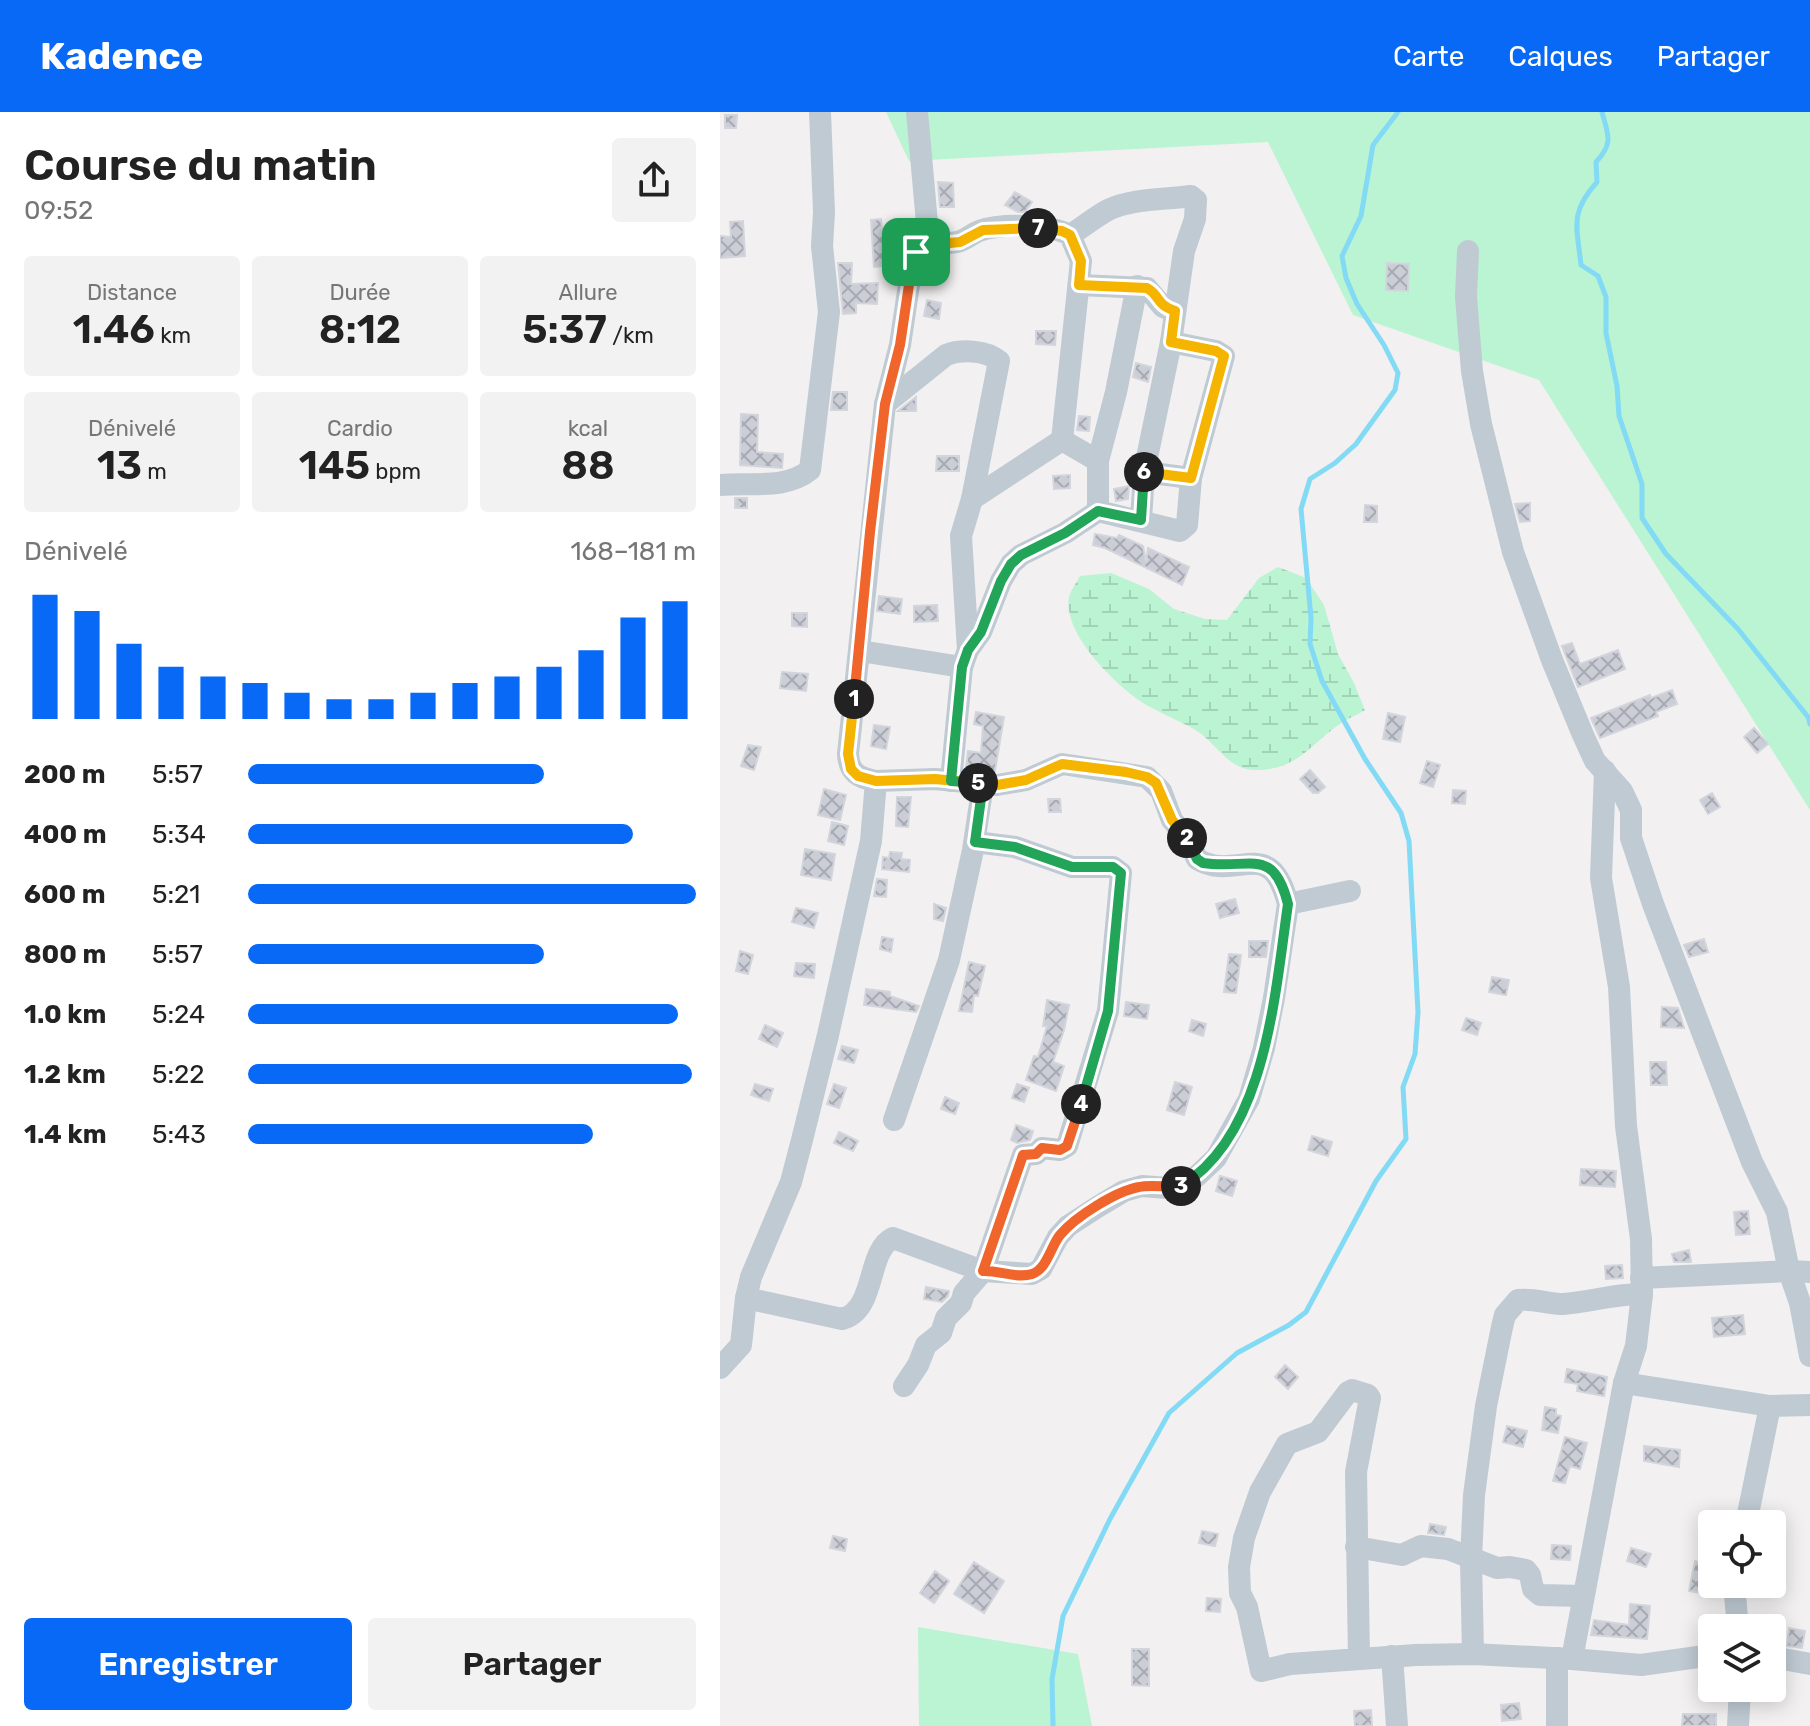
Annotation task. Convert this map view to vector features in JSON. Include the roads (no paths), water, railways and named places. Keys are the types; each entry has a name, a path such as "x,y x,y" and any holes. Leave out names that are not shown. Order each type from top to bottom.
{"street":[{"path":"720,485 783,483 801,477 810,470 829,312 822,246 824,212 820,112"},
{"path":"917,112 929,245"},
{"path":"1070,235 1118,207 1152,199 1191,196 1196,200 1195,219 1184,251 1171,342 1144,472 1141,520"},
{"path":"746,1298 842,1319 850,1317 870,1283 881,1247 893,1238 983,1271 1032,1274 1041,1269 1058,1237 1078,1218 1124,1191 1142,1186 1183,1186 1216,1158 1249,1099 1264,1048 1288,904 1285,890 1273,869 1262,864 1215,865 1197,859 1188,839 1172,820 1161,791 1147,777 1062,764 1013,784 876,781 858,776 848,762 885,404 900,345 916,252 929,245 960,242 974,232 995,228 1029,226 1070,235 1081,261 1062,440"},
{"path":"1468,251 1467,326 1474,386 1483,435 1513,552 1583,735 1595,761 1622,791 1631,810 1631,838 1653,904 1752,1162 1777,1212 1799,1272 1800,1303 1810,1356"},
{"path":"1079,285 1137,286 1152,291 1159,304 1175,311"},
{"path":"1098,511 1098,461 1137,286"},
{"path":"965,658 981,632 1001,581 1011,564 1021,555 1065,533 1098,511 1180,531 1185,529 1191,478 1224,356 1216,351 1171,342"},
{"path":"885,404 946,355 957,351 995,357 999,361 972,499 961,536 965,658 951,781"},
{"path":"1062,440 1098,461"},
{"path":"972,499 1062,440"},
{"path":"1144,472 1191,478"},
{"path":"860,651 965,658"},
{"path":"1557,1726 1564,1658 1582,1596 1624,1383 1636,1346 1641,1286 1637,1199 1626,1126 1619,987 1601,878 1605,771"},
{"path":"720,1368 741,1345 751,1277 791,1182 871,841 876,781"},
{"path":"894,1120 949,960 975,842 983,784"},
{"path":"904,1386 918,1365 926,1345 941,1333 946,1318 961,1303 964,1293 983,1271 1023,1155 1036,1154 1042,1148 1060,1150 1067,1146 1108,1011 1121,873 1113,867 1072,867 1015,847 975,842"},
{"path":"1288,904 1350,891"},
{"path":"1473,1654 1471,1559 1474,1495 1486,1406 1502,1327 1512,1306 1518,1300 1530,1298 1560,1304 1641,1286 1799,1272"},
{"path":"1624,1383 1770,1406 1810,1405"},
{"path":"1359,1659 1356,1472 1370,1398 1352,1390 1318,1432 1287,1444 1260,1492 1244,1538 1238,1574 1240,1593 1247,1607 1261,1671 1290,1664 1359,1659 1392,1656 1473,1654 1641,1665 1698,1657"},
{"path":"1749,1510 1770,1406"},
{"path":"1356,1547 1402,1555 1421,1546 1448,1549 1497,1568 1526,1570 1533,1589 1540,1595 1582,1596"},
{"path":"1392,1656 1397,1726"},
{"path":"1786,1660 1810,1664"},
{"path":"1738,1726 1739,1702"}],"waterway":[{"path":"1053,1726 1052,1679 1063,1616 1110,1519 1169,1413 1237,1353 1289,1325 1306,1312 1376,1181 1406,1139 1403,1087 1415,1054 1418,1012 1409,841 1401,813 1365,759 1322,681 1310,644 1311,618 1301,509 1310,479 1335,463 1356,444 1395,390 1398,373 1357,304 1346,278 1342,256 1361,216 1373,145 1398,112"},
{"path":"1602,112 1607,144 1596,162 1597,182 1579,212 1578,240 1581,265 1598,276 1606,297 1606,333 1617,386 1619,416 1642,484 1642,518 1666,554 1738,629 1808,717 1810,724"}]}
